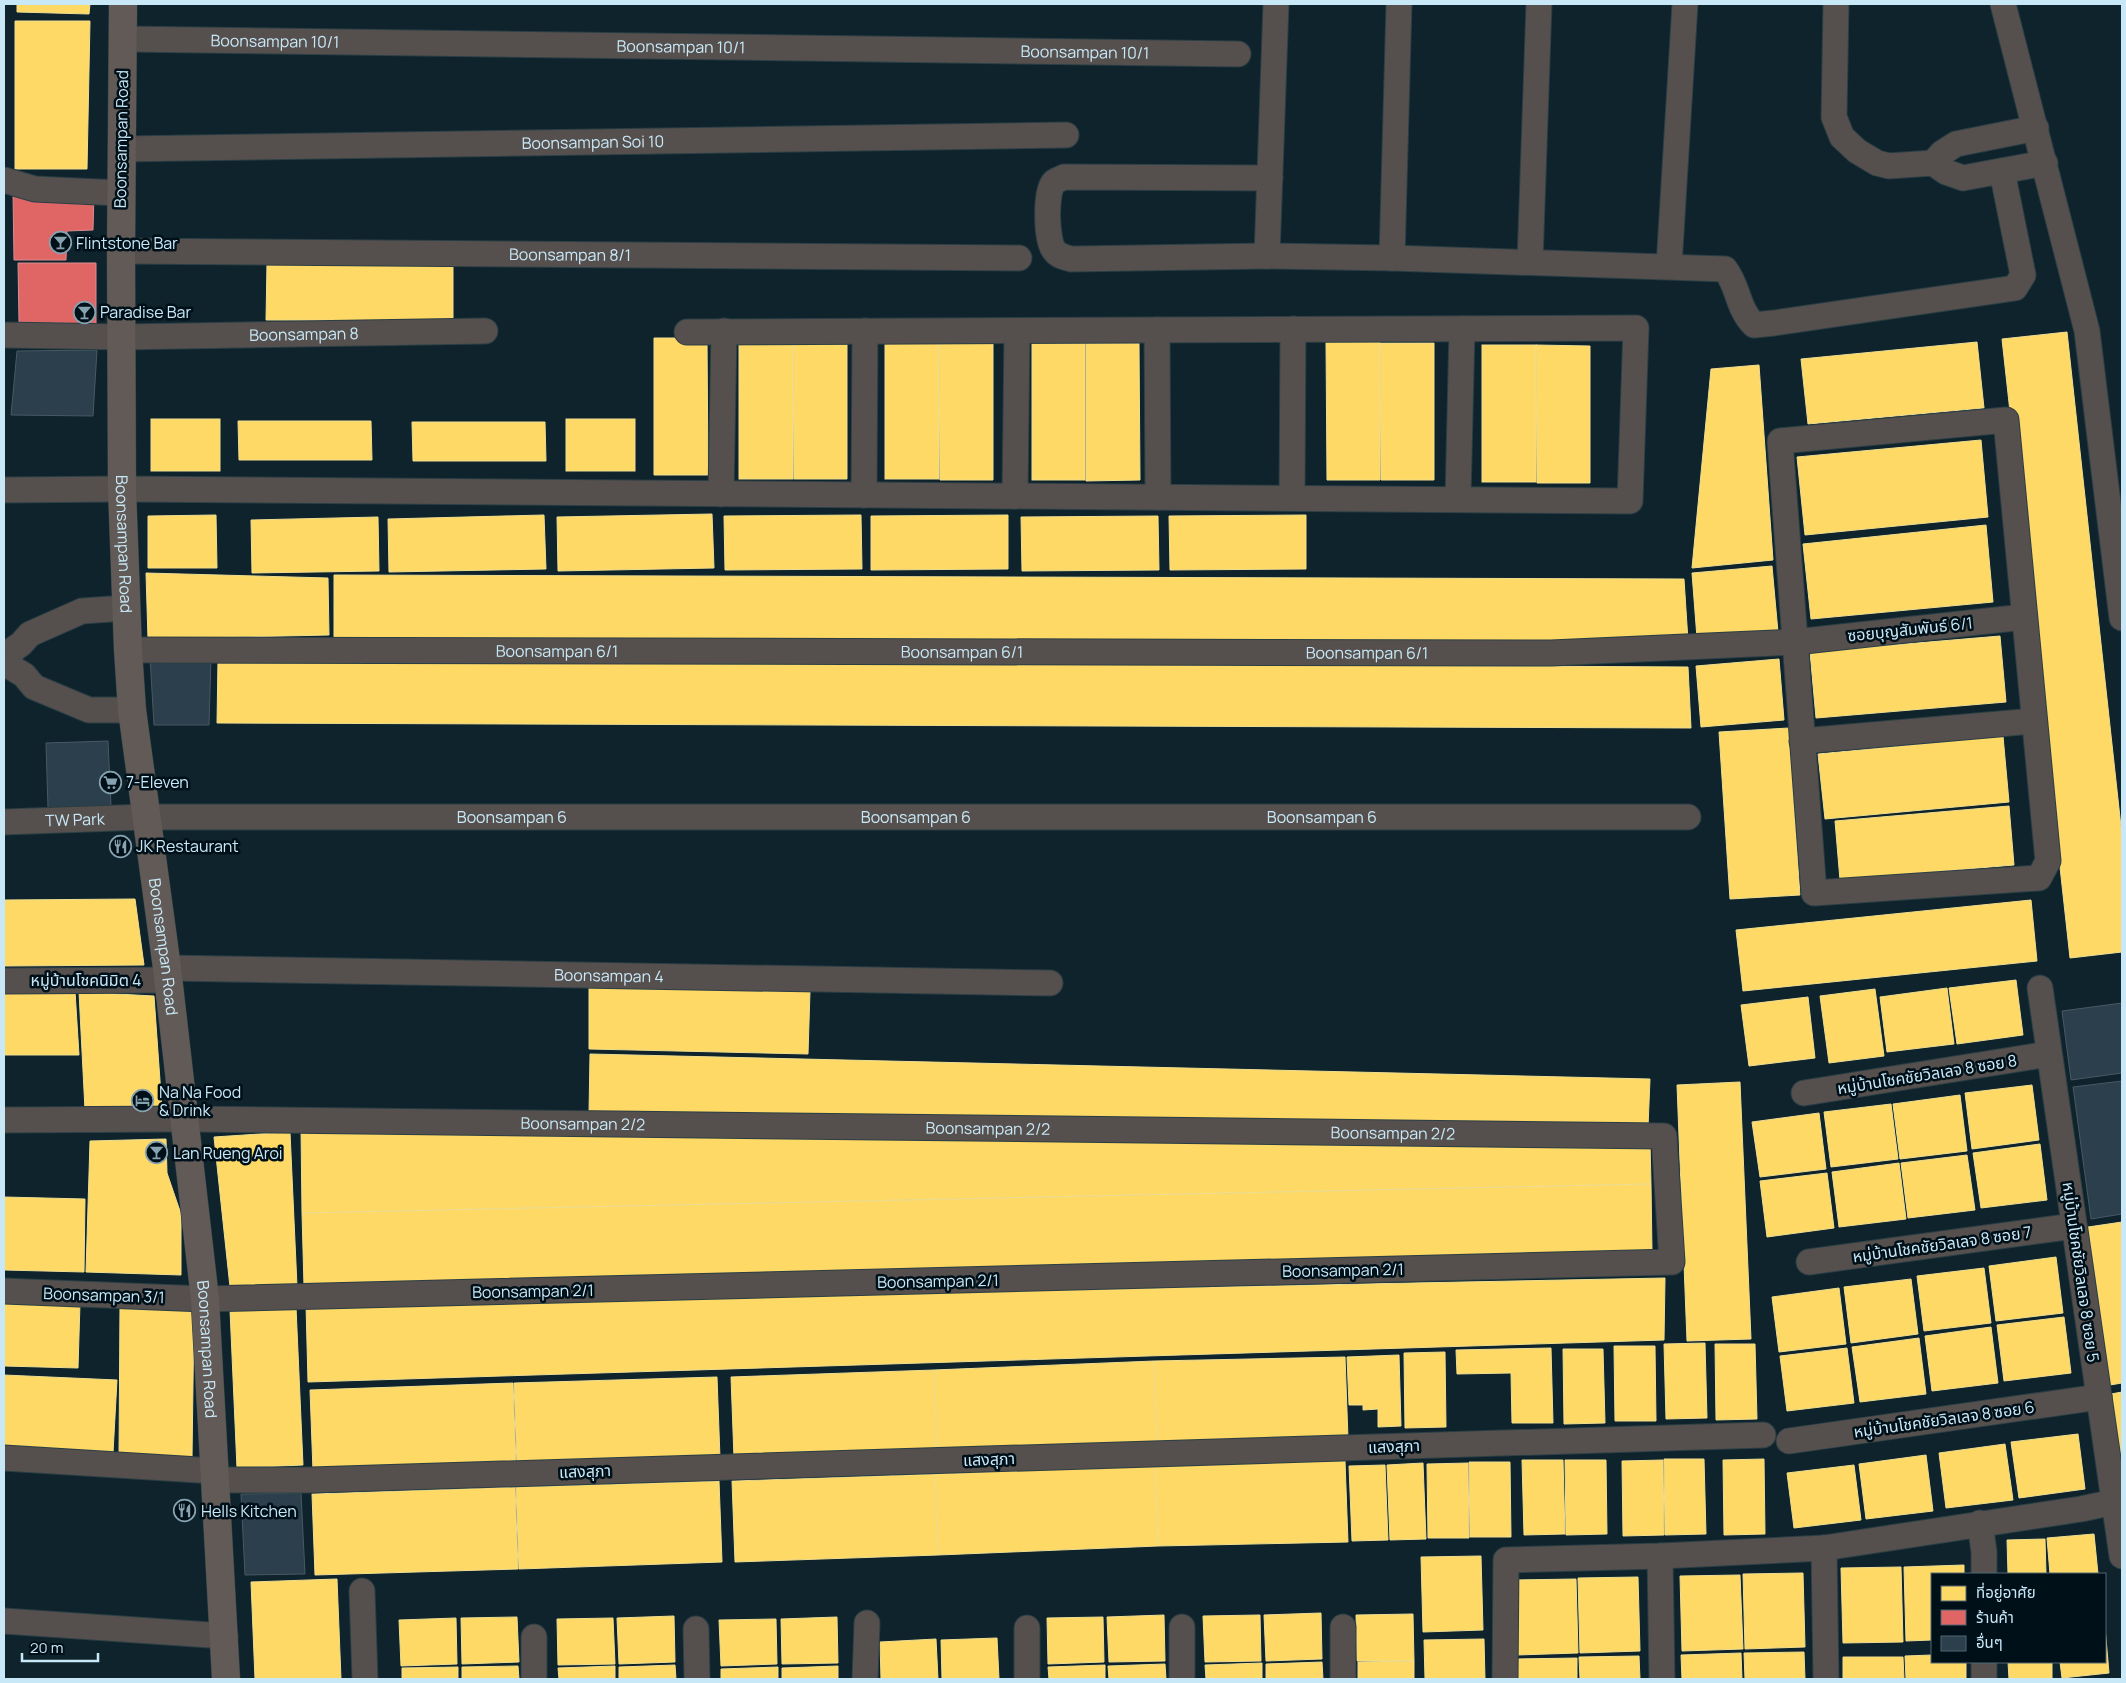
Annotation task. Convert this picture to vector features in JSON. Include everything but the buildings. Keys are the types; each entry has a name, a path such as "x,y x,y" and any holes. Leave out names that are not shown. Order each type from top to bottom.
{"street":[{"name":"Boonsampan Road","path":"123,4 121,173 122,490 128,650 132,710 168,974 205,1299 226,1679"},
{"path":"1267,256 1276,4"},
{"path":"1392,258 1399,4"},
{"path":"1530,262 1539,4"},
{"path":"1669,266 1685,4"},
{"path":"1836,4 1834,117 1842,137 1858,151 1877,163 1889,166 1933,162 1942,153 1956,144 2036,128"},
{"path":"2003,4 2087,331 2117,536 2122,618"},
{"name":"Boonsampan 10/1","path":"123,39 1238,54"},
{"name":"Boonsampan Soi 10","path":"6,180 35,172 121,173 1066,135"},
{"path":"1933,162 1946,172 1962,178 2045,163"},
{"path":"1270,178 1064,178 1054,181 1049,191 1049,241 1053,249 1061,256 1070,259 1267,256 1726,268 1734,280 1744,316 1754,325 2015,288 2024,275 2002,171"},
{"name":"Boonsampan 8/1","path":"121,250 1019,258"},
{"path":"4,490 1630,501 1636,328 687,332"},
{"path":"1292,498 1293,329"},
{"path":"1458,499 1462,329"},
{"path":"1015,496 1017,330"},
{"path":"1157,330 1158,497"},
{"name":"Boonsampan 8","path":"4,335 122,337 485,331"},
{"path":"864,495 865,331"},
{"path":"721,494 724,332"},
{"path":"2006,420 2048,861 2039,878 1814,893 1795,642 1780,441 2006,420"},
{"path":"4,656 21,644 30,634 82,611 126,608"},
{"name":"ซอยบุญสัมพันธ์ 6/1","path":"1795,642 2024,617"},
{"name":"Boonsampan 6/1","path":"128,650 1551,653 1795,642"},
{"path":"4,663 24,676 34,687 89,710 132,710"},
{"path":"1802,741 2034,722"},
{"name":"Boonsampan 6","path":"146,817 1688,818"},
{"name":"TW Park","path":"4,822 146,817"},
{"name":"หมู่บ้านโชคนิมิต 4","path":"4,981 168,974"},
{"name":"Boonsampan 4","path":"168,974 1050,983"},
{"name":"หมู่บ้านโชคชัยวิลเลจ 8 ซอย 5","path":"2040,988 2122,1556"},
{"name":"หมู่บ้านโชคชัยวิลเลจ 8 ซอย 8","path":"1804,1093 2049,1054"},
{"path":"4,1120 185,1119"},
{"name":"Boonsampan 2/2","path":"185,1119 1664,1136 1672,1262"},
{"name":"หมู่บ้านโชคชัยวิลเลจ 8 ซอย 7","path":"1809,1262 2074,1226"},
{"name":"Boonsampan 2/1","path":"205,1299 1672,1262"},
{"name":"Boonsampan 3/1","path":"4,1291 205,1299"},
{"name":"หมู่บ้านโชคชัยวิลเลจ 8 ซอย 6","path":"1789,1441 2099,1397"},
{"name":"แสงสุภา","path":"4,1458 215,1476 321,1480 1763,1435"},
{"path":"1505,1679 1506,1560 1660,1556 1824,1548 2082,1509 2114,1502"},
{"path":"1980,1523 1984,1573"},
{"path":"1824,1548 1826,1679"},
{"path":"1660,1556 1662,1679"},
{"path":"362,1592 365,1679"},
{"path":"4,1621 225,1636"},
{"path":"866,1679 867,1624"},
{"path":"1182,1627 1182,1679"},
{"path":"1343,1627 1343,1679"},
{"path":"1027,1628 1027,1679"},
{"path":"696,1629 697,1679"},
{"path":"534,1637 534,1679"},
{"path":"1984,1663 1984,1679"}],"place":[{"name":"Flintstone Bar","path":"60,243"},
{"name":"Paradise Bar","path":"84,312"},
{"name":"7-Eleven","path":"110,782"},
{"name":"JK Restaurant","path":"120,846"},
{"name":"Na Na Food & Drink","path":"143,1101"},
{"name":"Lan Rueng Aroi","path":"157,1153"},
{"name":"Hells Kitchen","path":"185,1511"}]}
